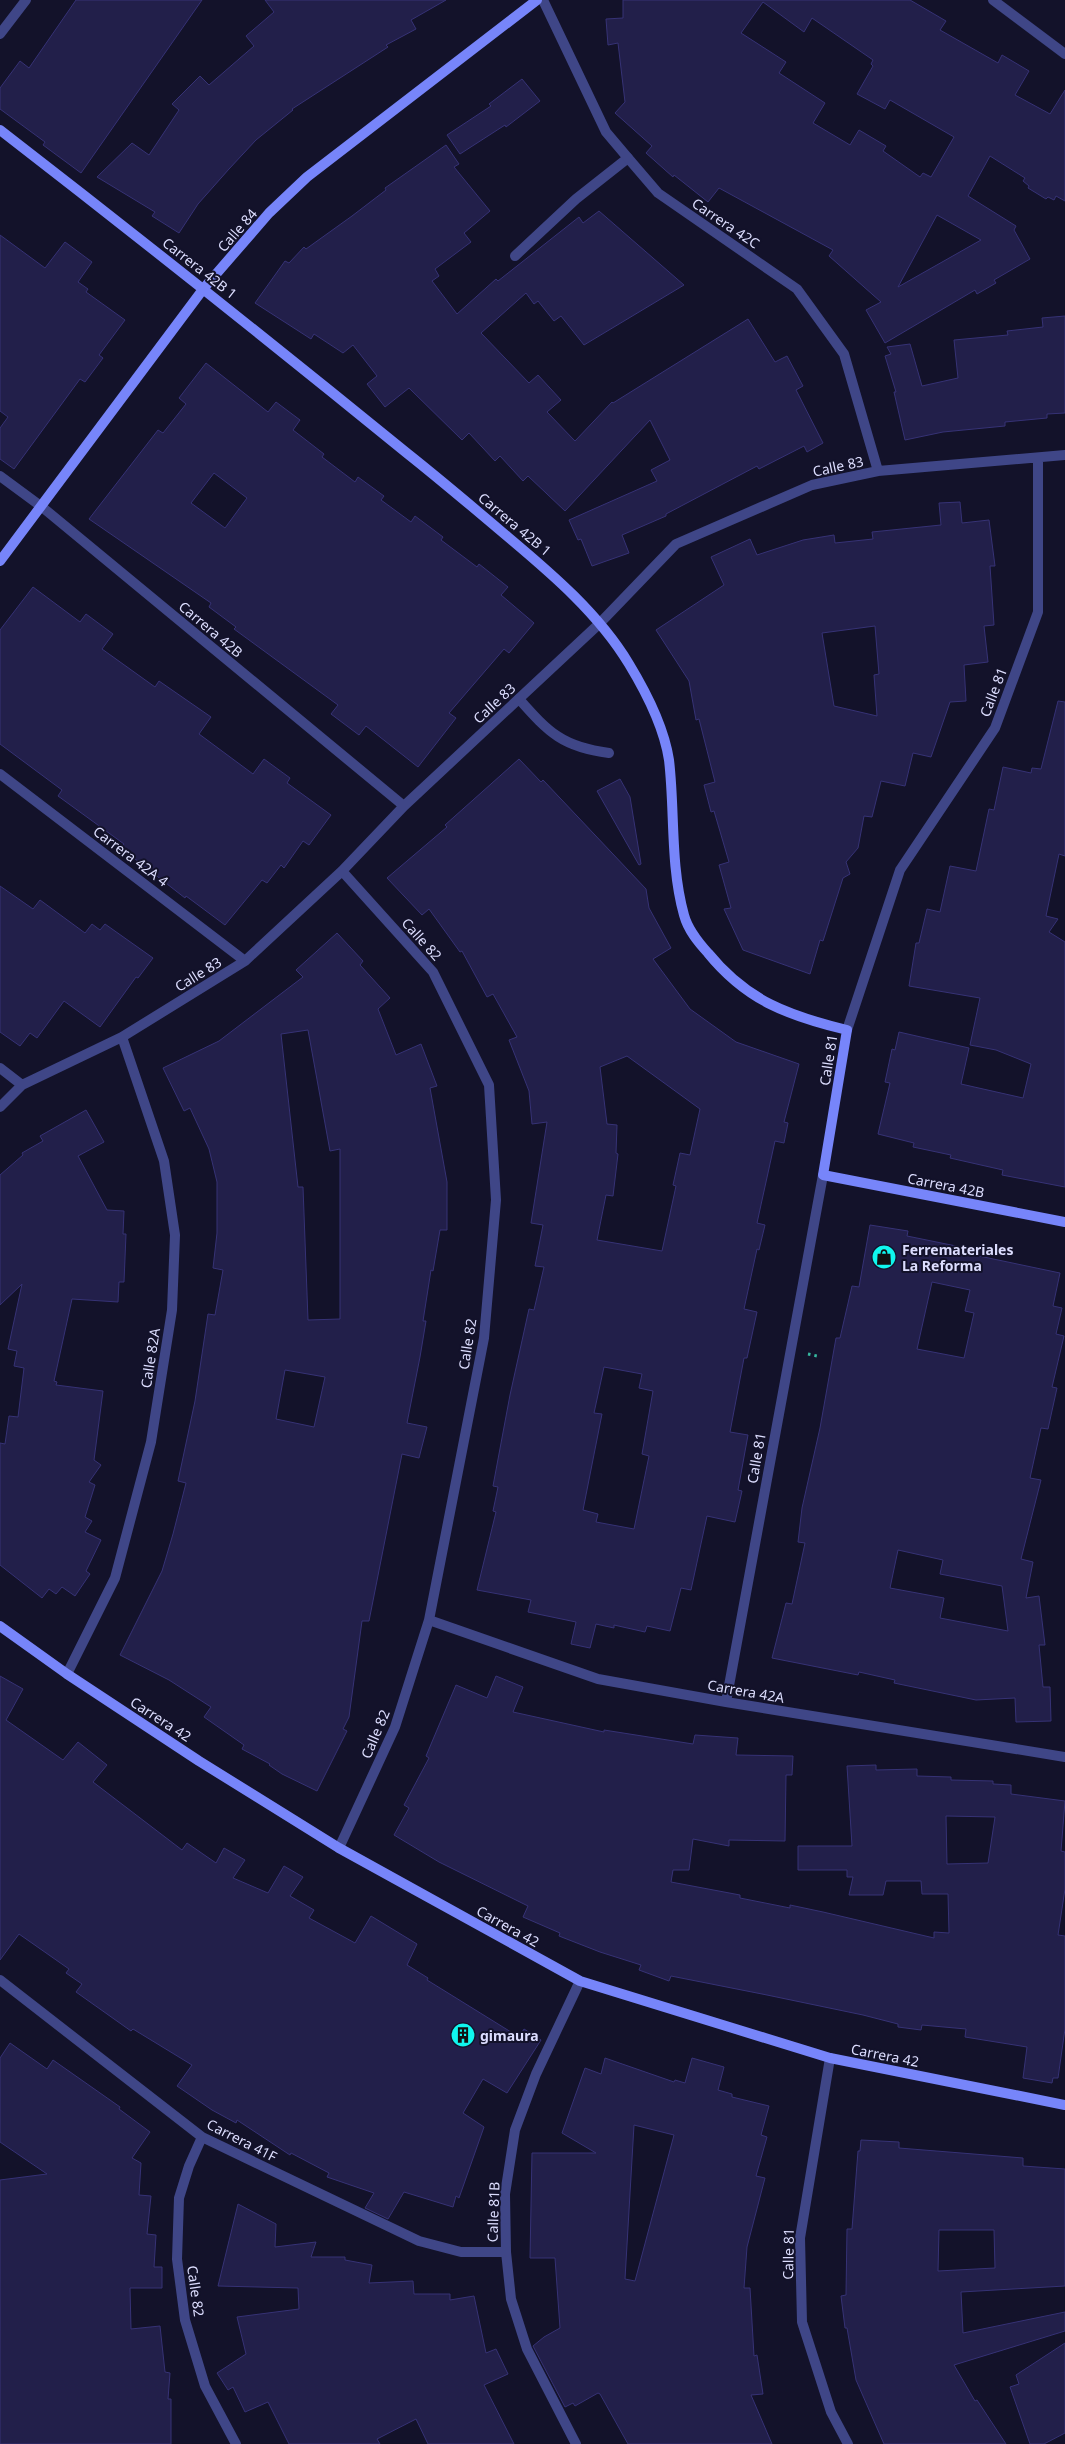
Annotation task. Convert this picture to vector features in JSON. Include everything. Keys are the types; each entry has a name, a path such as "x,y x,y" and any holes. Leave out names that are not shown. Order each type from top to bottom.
{"street":[{"path":"0,34 26,0"},
{"name":"Calle 84","path":"0,561 204,288 269,213 307,177 537,0"},
{"name":"Carrera 42C","path":"543,0 606,132 628,158 658,193 797,289 844,354 878,471"},
{"path":"993,0 1065,54"},
{"name":"Carrera 42B 1","path":"0,130 204,288 540,564 600,624 629,663 660,729 668,756 678,879 683,914 694,936 735,982 765,1003 802,1019 846,1030"},
{"path":"515,256 576,199 628,158"},
{"name":"Calle 83","path":"0,1108 22,1085 122,1037 245,961 342,871 404,806 600,624 676,544 812,485 878,471 1065,455"},
{"name":"Calle 81","path":"726,1702 823,1175 846,1030 900,870 995,728 1038,612 1038,458"},
{"name":"Carrera 42B","path":"0,476 42,507 404,806"},
{"path":"519,699 539,722 559,738 583,749 609,753"},
{"name":"Carrera 42A 4","path":"0,774 245,961"},
{"name":"Calle 82","path":"339,1848 395,1727 430,1620 484,1338 496,1200 489,1085 433,972 342,871"},
{"name":"Calle 82A","path":"67,1674 115,1578 151,1442 172,1310 175,1236 164,1162 122,1037"},
{"path":"0,1068 22,1085"},
{"name":"Carrera 42B","path":"823,1175 1065,1222"},
{"name":"Carrera 42A","path":"430,1620 598,1678 726,1702 1065,1756"},
{"name":"Carrera 42","path":"0,1626 67,1674 199,1761 339,1848 580,1981 830,2058 1065,2105"},
{"name":"Carrera 41F","path":"0,1980 202,2137 419,2241 461,2252 506,2252"},
{"name":"Calle 81B","path":"576,2444 527,2349 511,2299 506,2252 505,2194 515,2130 536,2074 580,1981"},
{"name":"Calle 81","path":"830,2058 800,2238 802,2322 831,2412 848,2444"},
{"name":"Calle 82","path":"202,2137 189,2166 179,2198 177,2259 185,2320 205,2386 236,2444"}],"building":[{"path":"76,0 202,0 81,173 43,145 45,142 0,109 0,88 20,61 29,68"},
{"path":"265,0 446,0 411,20 416,29 386,45 388,47 292,109 256,140 198,204 179,233 152,216 155,212 97,177 132,143 149,155 179,110 172,104 200,76 209,85 254,46 246,36 274,12"},
{"path":"623,0 910,0 946,21 940,30 998,63 1002,55 1029,71 1015,95 1050,114 1065,90 1065,201 1056,196 1054,200 1048,197 1046,199 1028,188 1029,186 1023,181 1025,178 990,156 968,196 1016,226 1014,230 1030,259 994,280 996,283 977,294 975,290 885,343 866,310 881,302 829,256 833,250 719,188 708,202 674,175 673,177 646,153 652,146 615,113 625,102 618,43 608,45 606,19 623,18","holes":["763,2 804,32 812,18 873,60 871,64 873,66 857,94 885,109 890,100 954,137 931,177 923,173 920,177 883,151 886,146 859,130 850,145 813,123 825,103 779,73 786,62 741,33","937,215 981,240 898,287"]},
{"path":"522,79 540,101 506,127 505,125 460,154 447,135 491,106 489,104"},
{"path":"446,145 459,164 454,167 490,211 464,233 471,242 435,269 439,276 432,281 457,314 496,279 498,281 579,217 583,223 599,211 684,285 584,345 561,316 554,321 538,301 534,304 526,293 481,333 529,383 538,375 561,400 547,412 575,441 612,402 748,319 775,362 787,356 803,386 796,390 823,443 807,452 804,446 759,469 757,466 666,514 666,516 622,535 629,553 592,566 581,539 578,540 569,520 657,481 651,470 670,460 650,420 565,511 528,476 523,481 500,456 495,461 469,433 462,440 409,388 385,407 367,384 377,376 353,345 343,353 314,334 311,339 255,303 285,261 289,263 304,247 306,249 352,216 386,190 385,188"},
{"path":"0,235 45,268 65,242 92,262 78,282 88,289 86,292 125,320 99,355 103,358 85,382 80,379 14,469 0,459 0,428 8,417 0,411"},
{"path":"1065,316 1065,413 1047,414 1047,418 1005,422 1005,426 943,432 905,440 894,392 896,392 885,356 891,354 887,347 910,344 922,386 958,378 954,340 1008,335 1007,331 1043,327 1042,318"},
{"path":"206,363 268,412 276,402 300,420 293,430 324,454 322,457 355,482 358,477 384,496 381,500 411,522 415,516 443,537 441,540 477,567 479,564 508,587 501,595 534,623 509,653 504,649 449,713 456,718 418,767 366,726 359,735 331,714 338,705 234,629 236,627 209,607 211,603 89,519 158,430 163,433 186,404 179,398","holes":["214,473 247,498 225,528 191,503"]},
{"path":"960,502 962,523 989,520 995,566 990,566 994,625 984,626 988,662 964,665 966,701 950,702 931,757 913,753 905,786 881,781 872,817 864,816 858,848 846,862 850,874 843,878 823,941 820,940 810,974 743,950 724,909 731,908 719,865 729,862 714,811 711,812 704,785 715,782 699,719 696,720 689,681 656,630 724,585 711,557 750,539 757,555 803,540 834,535 835,543 873,539 872,532 941,525 939,503","holes":["875,626 879,674 874,675 877,716 834,706 822,633"]},
{"path":"33,587 80,622 86,614 113,634 102,649 155,687 159,681 211,717 199,734 253,774 264,759 290,778 287,783 331,815 309,845 303,841 284,868 281,865 267,883 262,880 225,925 186,896 185,898 121,848 124,844 58,796 62,790 0,744 0,630"},
{"path":"1058,701 1065,702 1065,856 1059,854 1046,916 1058,919 1049,932 1065,942 1065,1187 1002,1175 1003,1170 950,1158 951,1155 913,1147 914,1143 878,1134 890,1083 885,1082 892,1049 895,1050 899,1032 969,1048 961,1084 1023,1098 1031,1064 996,1050 970,1045 980,998 909,986 916,943 919,943 927,909 940,912 950,866 976,871 989,809 994,810 1003,767 1031,773 1032,768 1041,769"},
{"path":"519,759 541,782 543,780 646,889 649,908 671,948 653,959 690,1009 736,1042 799,1064 784,1122 788,1123 784,1143 775,1141 757,1223 765,1225 759,1250 757,1249 744,1309 757,1312 747,1358 744,1358 730,1432 748,1435 738,1490 742,1491 735,1522 707,1516 691,1590 681,1588 670,1631 647,1626 645,1632 614,1625 614,1628 596,1624 590,1648 571,1644 576,1622 528,1612 531,1600 477,1590 496,1512 493,1511 498,1487 493,1486 510,1395 529,1309 534,1310 544,1267 535,1266 543,1225 531,1223 547,1122 532,1124 529,1091 509,1040 517,1037 493,994 487,997 462,951 460,952 429,909 422,915 387,878 447,827 445,825","holes":["627,1056 700,1109 690,1155 680,1153 673,1185 676,1186 662,1251 597,1240 606,1195 613,1196 618,1154 616,1153 617,1125 607,1124 600,1067","604,1367 642,1374 639,1388 653,1391 642,1454 649,1456 634,1529 596,1522 598,1514 583,1510 602,1414 594,1413"]},
{"path":"620,779 630,797 641,864 639,865 597,791"},
{"path":"0,886 33,909 40,900 85,933 92,924 100,930 105,924 153,958 138,978 136,977 100,1027 64,1001 37,1038 30,1033 20,1046 0,1032"},
{"path":"337,933 363,961 360,965 390,998 378,1009 396,1055 421,1044 437,1086 430,1088 447,1182 447,1230 440,1230 433,1271 431,1270 423,1321 426,1321 407,1423 427,1427 419,1458 402,1454 369,1621 362,1621 349,1717 343,1729 347,1731 317,1791 282,1774 270,1764 242,1749 244,1745 204,1717 211,1707 169,1680 120,1655 162,1571 173,1534 186,1483 178,1481 195,1401 208,1314 215,1315 223,1270 213,1268 217,1233 217,1182 209,1149 190,1108 184,1111 163,1068 219,1041 303,977 296,970","holes":["308,1030 330,1151 340,1149 340,1319 308,1320 303,1187 298,1187 281,1034","285,1370 325,1377 314,1427 276,1419"]},
{"path":"86,1110 104,1142 78,1156 107,1210 124,1211 123,1234 126,1234 124,1282 119,1282 118,1302 72,1299 54,1381 57,1382 56,1385 103,1391 94,1460 101,1465 89,1482 95,1485 85,1517 92,1521 85,1532 101,1540 86,1571 90,1574 75,1596 62,1587 56,1594 49,1589 42,1598 0,1565 0,1443 5,1444 9,1416 18,1417 24,1368 14,1366 17,1351 8,1349 22,1284 0,1305 0,1175 23,1155 22,1153 43,1141 40,1136"},
{"path":"870,1225 908,1231 907,1236 961,1247 960,1252 1060,1273 1053,1306 1062,1308 1056,1334 1064,1336 1052,1387 1057,1388 1048,1429 1041,1428 1030,1478 1041,1480 1021,1559 1033,1562 1026,1598 1039,1596 1045,1645 1039,1645 1043,1687 1050,1687 1051,1721 1016,1722 1015,1698 976,1700 894,1683 895,1680 859,1672 858,1675 772,1658 786,1603 792,1604 805,1543 798,1542 802,1508 820,1428 836,1338 840,1338 852,1286 859,1287","holes":["932,1282 970,1290 965,1311 974,1313 964,1358 917,1349","898,1550 943,1560 940,1574 1002,1586 1008,1631 940,1618 944,1598 890,1588"]},
{"path":"0,1676 23,1689 6,1720 63,1760 78,1742 107,1765 93,1782 182,1850 187,1843 216,1863 224,1848 245,1860 233,1878 268,1893 284,1866 303,1877 290,1896 314,1910 309,1918 355,1943 371,1916 417,1944 407,1965 428,1978 427,1980 519,2037 524,2029 541,2040 507,2093 483,2079 463,2113 484,2127 459,2198 456,2196 453,2207 404,2192 388,2219 365,2208 374,2193 327,2177 329,2173 291,2153 290,2155 237,2120 236,2123 212,2110 177,2086 192,2065 133,2029 131,2031 76,1992 82,1984 66,1973 69,1969 19,1934 0,1960"},
{"path":"496,1676 523,1687 513,1712 604,1732 604,1730 693,1744 695,1735 738,1738 736,1755 793,1756 792,1775 786,1775 785,1841 729,1840 729,1846 693,1839 689,1870 673,1870 671,1882 740,1895 740,1898 790,1908 790,1905 823,1912 934,1938 934,1932 949,1933 948,1894 922,1894 921,1881 886,1881 883,1895 849,1895 853,1877 847,1877 847,1870 798,1870 798,1846 852,1846 847,1766 876,1765 876,1770 917,1769 917,1776 951,1777 951,1780 993,1781 993,1784 1011,1785 1011,1794 1065,1801 1061,1851 1065,1852 1065,1889 1058,1935 1065,1936 1065,2029 1058,2078 1053,2078 1052,2083 1023,2078 1027,2047 965,2037 966,2029 922,2025 921,2030 898,2027 898,2024 863,2015 767,1995 671,1976 669,1981 639,1970 641,1965 559,1936 560,1933 523,1917 528,1906 439,1862 394,1835 409,1808 404,1805 429,1758 426,1756 456,1685 487,1698","holes":["946,1816 995,1817 988,1863 947,1864"]},
{"path":"10,2043 47,2069 53,2060 120,2107 119,2109 150,2132 132,2158 141,2163 139,2195 151,2196 147,2234 156,2235 154,2267 162,2267 162,2288 130,2288 131,2329 160,2326 165,2372 170,2373 168,2399 171,2399 171,2444 0,2444 0,2180 47,2174 0,2142 0,2058"},
{"path":"605,2058 674,2082 675,2080 685,2083 692,2058 724,2067 718,2090 732,2094 732,2097 769,2106 761,2135 767,2137 756,2176 765,2178 747,2247 744,2288 750,2288 754,2356 757,2355 763,2394 751,2395 772,2444 628,2444 600,2394 598,2393 575,2406 573,2403 565,2407 533,2346 560,2328 555,2258 530,2258 532,2153 596,2153 562,2133 585,2068 601,2074","holes":["634,2125 674,2135 635,2281 625,2279"]},
{"path":"861,2140 899,2142 899,2148 1023,2158 1023,2166 1065,2169 1065,2286 961,2292 963,2333 1065,2312 1065,2331 954,2365 975,2401 977,2400 1006,2444 884,2444 856,2380 847,2328 845,2328 841,2296 846,2295 847,2229 852,2229 858,2151 860,2151","holes":["939,2230 994,2230 995,2268 938,2271"]},
{"path":"238,2204 276,2224 275,2247 316,2242 311,2257 345,2257 345,2260 372,2265 369,2283 413,2281 414,2294 450,2294 450,2300 474,2296 486,2353 496,2349 508,2374 484,2385 514,2444 428,2444 416,2419 377,2439 380,2444 289,2444 268,2402 245,2412 233,2387 228,2390 217,2373 246,2354 237,2317 299,2309 298,2288 218,2286"},
{"path":"1065,2343 1065,2433 1044,2444 1030,2444 1010,2387 1019,2384 1016,2375"}],"place":[{"name":"Ferremateriales La Reforma","path":"884,1257"},
{"name":"gimaura","path":"463,2035"}]}
